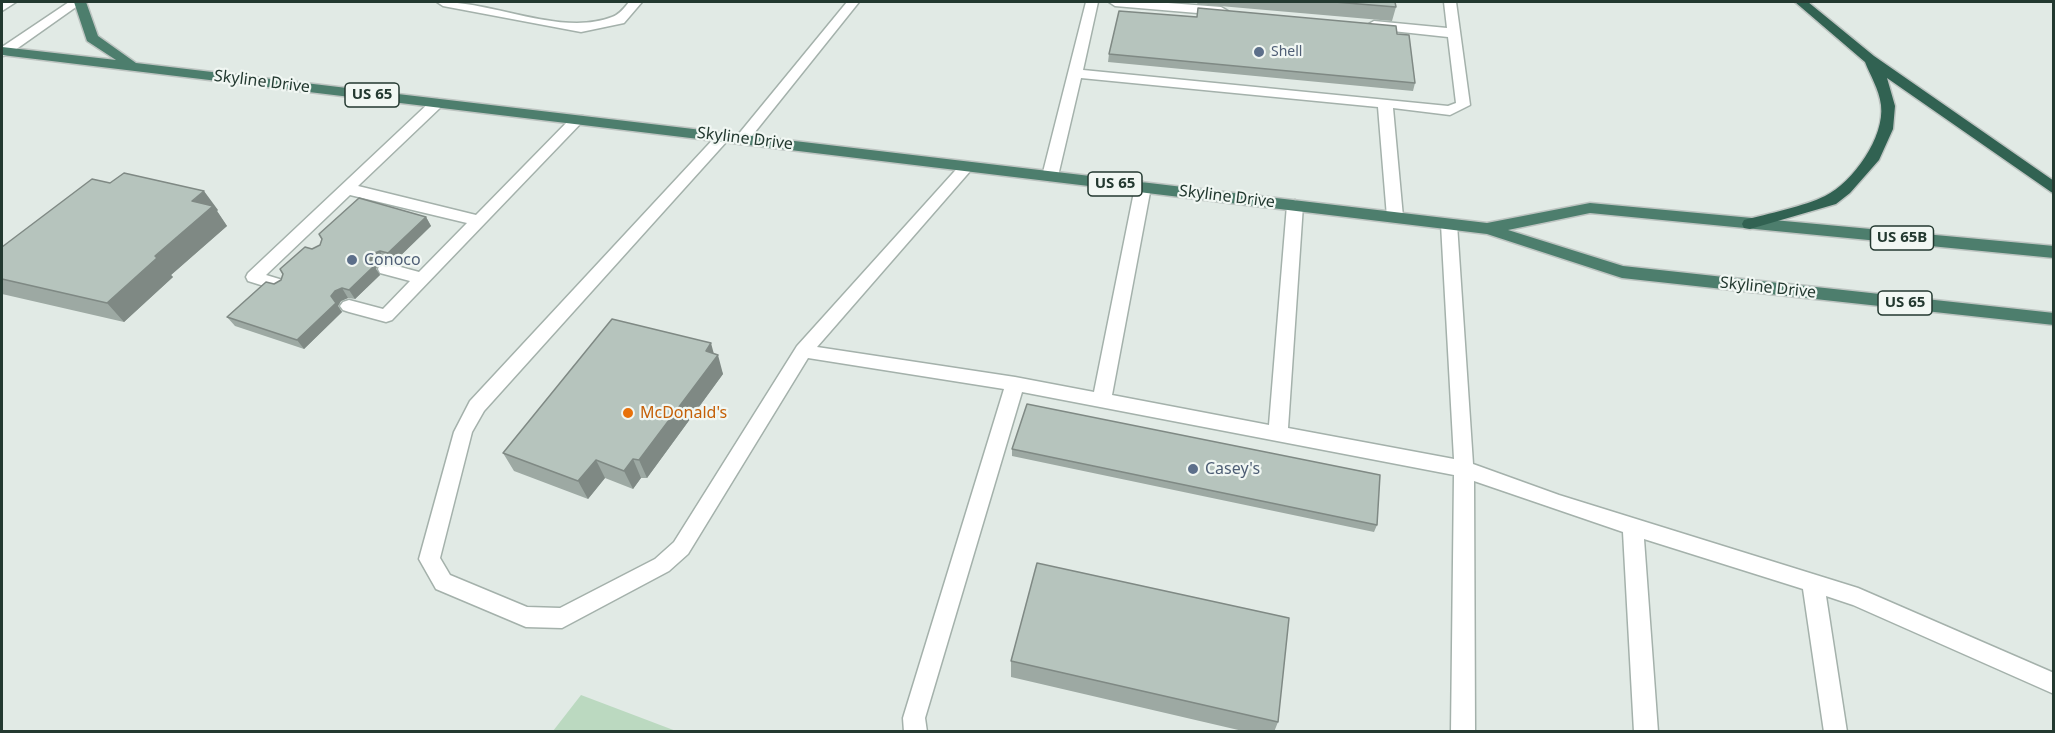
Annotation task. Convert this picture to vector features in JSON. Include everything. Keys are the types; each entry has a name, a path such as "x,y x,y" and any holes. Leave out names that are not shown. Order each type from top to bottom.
{"highway":[{"path":"78,2 92,38 134,66"},
{"name":"US 65","path":"1750,224 1830,200 1845,189 1874,157 1886,129 1888,106 1879,74 1869,58 1801,2"},
{"name":"Skyline Drive","path":"2,51 1488,229 1622,272 2054,319"},
{"path":"1869,58 2054,189"},
{"name":"Skyline Drive","path":"1488,229 1590,208 2054,252"}],"street":[{"path":"2,7 10,2"},
{"path":"2,51 78,2"},
{"path":"443,2 581,28 619,20 636,2"},
{"path":"742,139 853,2"},
{"path":"1050,176 1092,2"},
{"path":"1115,2 1233,12"},
{"path":"1075,73 1450,111 1463,105 1450,2"},
{"path":"1364,24 1446,32 1454,35"},
{"path":"280,285 254,277 437,103"},
{"path":"1385,103 1395,217"},
{"path":"349,306 386,316 578,119"},
{"path":"723,137 477,406 463,432 429,559 443,582 526,617 562,618 662,565 681,548 803,351 967,166"},
{"path":"1102,400 1143,187"},
{"path":"348,189 480,221"},
{"path":"1278,433 1295,205"},
{"path":"1449,224 1464,469 1463,732"},
{"path":"290,243 309,248"},
{"path":"386,269 423,279"},
{"path":"803,351 1015,384 1464,469 1557,503 1858,597 2054,684"},
{"path":"916,732 914,718 1015,384"},
{"path":"1633,526 1646,732"},
{"path":"1813,583 1836,732"}],"green space":[{"path":"581,695 676,731 553,731"}],"building":[{"path":"1335,2 1395,2 1396,7"},
{"name":"Shell","path":"1198,8 1396,26 1397,34 1409,35 1415,83 1109,54 1119,11 1197,17"},
{"path":"124,173 204,191 192,201 213,206 155,256 157,258 107,303 2,279 2,247 92,179 110,183"},
{"name":"Conoco","path":"359,198 426,217 388,253 380,251 372,254 370,260 374,266 349,290 342,288 335,291 331,296 336,303 297,340 227,317 266,282 274,284 281,280 283,274 280,269 305,247 312,249 320,245 322,239 319,234"},
{"name":"McDonald's","path":"612,319 711,343 706,351 718,355 639,460 633,459 624,471 596,460 578,481 503,453"},
{"name":"Casey's","path":"1027,404 1380,475 1377,525 1012,449"},
{"path":"1037,563 1289,618 1278,722 1011,661"}],"place":[{"name":"Shell","path":"1259,52"},
{"name":"Conoco","path":"352,260"},
{"name":"McDonald's","path":"628,413"},
{"name":"Casey's","path":"1193,469"}]}
